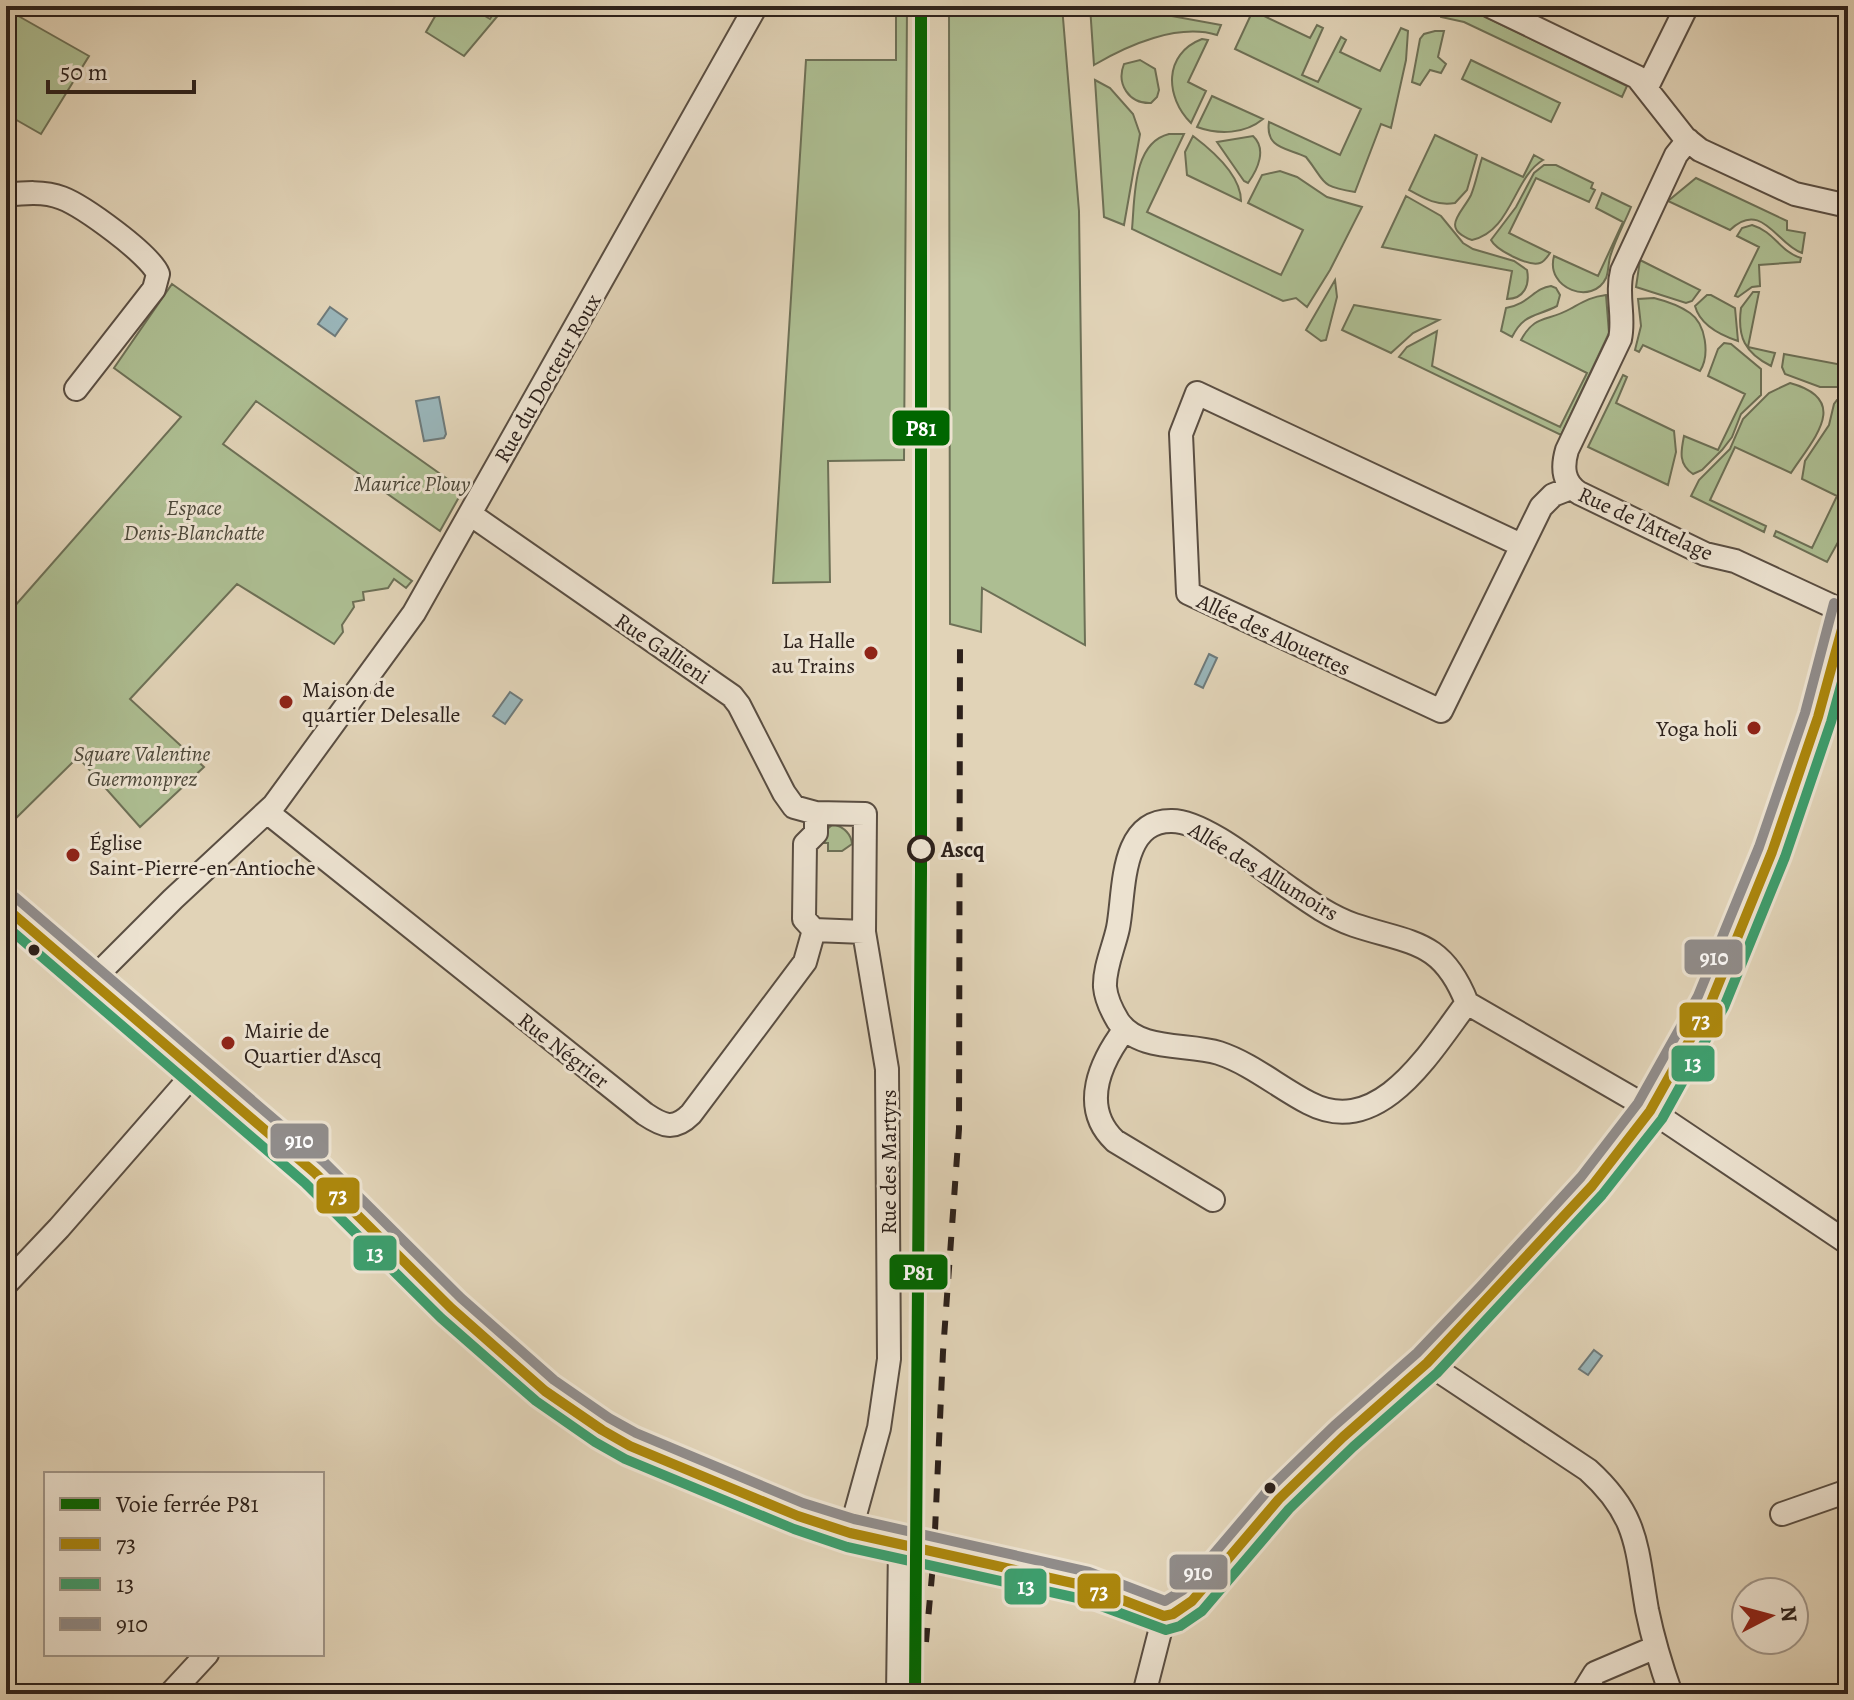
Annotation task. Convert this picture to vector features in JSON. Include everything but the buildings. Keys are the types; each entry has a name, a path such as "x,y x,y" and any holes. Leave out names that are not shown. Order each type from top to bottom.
{"street":[{"name":"Rue du Docteur Roux","path":"90,982 267,812 414,613 756,6"},
{"path":"1490,6 1632,74 1647,87 1688,140 1700,150 1795,194 1848,206"},
{"path":"1647,87 1687,6"},
{"name":"Rue de l'Attelage","path":"1688,140 1676,155 1622,271 1620,339 1565,455 1565,477 1571,488 1705,554 1735,561 1847,610"},
{"path":"6,195 41,193 63,198 149,259 158,274 154,289 76,389"},
{"name":"Allée des Alouettes","path":"1521,545 1197,393 1184,421 1181,434 1188,593 1441,711 1543,503 1571,488"},
{"name":"Rue Gallieni","path":"470,514 732,696 788,801 799,810 816,813"},
{"path":"10,920 90,982 315,1173 469,1325 568,1407 630,1446 812,1521 900,1546 1086,1586 1164,1616 1181,1610 1192,1601 1299,1479 1427,1363 1583,1196 1650,1111 1711,1002 1741,930 1840,671 1847,610"},
{"name":"Rue Négrier","path":"267,812 645,1114 666,1126 675,1127 691,1114 805,962 814,930"},
{"path":"816,813 816,833 805,844 804,919 814,930 864,932"},
{"name":"Rue des Martyrs","path":"816,813 865,814 864,932 887,1057 889,1359 879,1428 850,1533"},
{"name":"Allée des Allumoirs","path":"1125,1029 1113,1011 1105,989 1129,853 1134,842 1150,826 1172,821 1184,822 1208,832 1338,918 1409,940 1434,953 1454,976 1467,1003"},
{"path":"1213,1200 1115,1141 1103,1127 1097,1100 1100,1072 1109,1051 1125,1029 1154,1043 1222,1054 1255,1069 1318,1107 1345,1111 1372,1105 1397,1088 1414,1072 1467,1003 1635,1100 1848,1243"},
{"path":"6,1284 196,1071"},
{"path":"1427,1363 1588,1470 1607,1487 1630,1522 1638,1546 1656,1647 1671,1694"},
{"path":"1782,1514 1848,1491"},
{"path":"898,1694 900,1546"},
{"path":"1144,1694 1164,1616"},
{"path":"1582,1694 1595,1673 1656,1647"},
{"path":"170,1694 205,1656"}],"green space":[{"path":"441,6 468,6 490,19 498,6 506,6 464,56 426,32"},
{"path":"896,6 907,6 904,460 828,461 830,582 773,583 806,60 896,60"},
{"path":"949,6 1062,6 1079,211 1085,645 982,588 981,632 950,624"},
{"path":"1090,6 1117,6 1221,25 1217,35 1202,32 1170,34 1122,50 1094,65"},
{"path":"1255,6 1265,6 1262,15 1310,38 1317,25 1323,28 1302,75 1318,82 1341,37 1346,40 1340,52 1380,71 1401,28 1408,31 1406,60 1391,128 1381,124 1355,192 1329,185 1306,157 1279,146 1271,138 1269,122 1340,155 1361,109 1235,49"},
{"path":"1441,6 1463,6 1627,86 1622,97 1464,22 1441,17"},
{"path":"6,9 89,56 41,134 6,114"},
{"path":"1444,31 1438,57 1446,64 1441,73 1430,70 1420,85 1412,82 1420,39 1424,34"},
{"path":"1202,39 1208,40 1188,82 1206,91 1191,123 1176,101 1172,77 1180,55"},
{"path":"1140,60 1155,69 1159,90 1151,103 1136,100 1123,85 1124,64"},
{"path":"1471,60 1560,103 1551,122 1462,79"},
{"path":"1095,80 1110,88 1133,114 1140,134 1124,225 1104,217"},
{"path":"1212,96 1263,119 1248,128 1232,132 1197,127"},
{"path":"1169,134 1184,134 1147,212 1281,275 1303,230 1248,203 1262,175 1280,171 1297,177 1327,197 1362,207 1307,307 1296,298 1283,301 1132,229 1135,188 1142,160 1157,139"},
{"path":"1435,135 1477,155 1467,190 1455,203 1437,203 1409,190"},
{"path":"1193,136 1217,156 1231,173 1240,191 1241,201 1187,175 1185,152"},
{"path":"1253,136 1260,153 1258,165 1248,183 1217,142"},
{"path":"1534,155 1543,160 1525,179 1495,227 1472,240 1462,235 1455,225 1456,219 1471,195 1482,158 1523,177"},
{"path":"1544,165 1556,165 1593,183 1591,188 1595,190 1589,202 1536,178 1509,233 1550,253 1535,264 1513,257 1491,240 1516,207 1534,173"},
{"path":"1696,178 1787,221 1787,230 1805,233 1802,253 1760,222 1751,219 1730,230 1668,201"},
{"path":"1602,193 1631,207 1613,248 1606,278 1591,291 1572,290 1556,277 1554,256 1598,276 1623,222 1596,208"},
{"path":"1406,196 1441,216 1463,243 1514,261 1527,270 1528,281 1522,294 1507,299 1512,271 1382,247"},
{"path":"1752,225 1801,258 1800,262 1759,265 1760,286 1752,287 1738,297 1735,296 1759,247 1737,236 1742,228"},
{"path":"1640,260 1700,290 1692,301 1686,303 1636,287"},
{"path":"1335,280 1337,297 1326,340 1321,341 1306,330"},
{"name":"Espace Denis-Blanchatte","path":"172,284 463,490 440,531 256,401 223,444 412,581 406,588 394,579 388,588 363,592 364,600 353,602 354,607 342,625 343,632 334,644 237,584 130,699 204,767 140,827 78,757 6,828 6,616 181,417 114,368"},
{"path":"1551,286 1560,295 1557,306 1526,320 1512,337 1501,331 1506,308"},
{"path":"1753,292 1759,292 1748,347 1775,353 1771,366 1749,350 1742,336 1741,308"},
{"path":"1606,295 1609,333 1561,435 1399,357 1407,347 1437,331 1432,366 1560,427 1587,373 1521,340 1537,322 1591,298"},
{"path":"1707,295 1735,308 1738,341 1718,332 1701,319 1695,306"},
{"path":"1654,298 1686,310 1700,324 1705,340 1705,357 1700,371 1643,345 1639,352 1635,350 1641,326 1638,299"},
{"path":"1354,305 1439,320 1413,333 1391,353 1342,330"},
{"path":"1724,343 1731,344 1761,369 1761,395 1741,414 1732,437 1722,450 1702,470 1693,474 1683,462 1684,436 1718,450 1745,394 1708,376 1718,349"},
{"path":"1784,354 1848,366 1848,387 1820,387 1785,374 1782,367"},
{"path":"1623,375 1627,377 1616,403 1674,431 1676,452 1668,485 1588,447"},
{"path":"1790,383 1809,390 1819,399 1823,410 1822,422 1809,447 1791,473 1735,447 1710,500 1766,526 1764,532 1691,496 1699,480 1730,449 1743,419 1769,393"},
{"path":"1837,400 1848,400 1848,502 1842,535 1827,562 1774,536 1776,531 1812,548 1837,496 1802,479 1805,461 1829,425"},
{"path":"833,824 846,831 851,840 852,844 842,851 828,851 828,843 812,843"}],"water":[{"path":"330,307 347,319 335,336 318,324"},
{"path":"439,397 446,434 444,438 424,441 416,401"},
{"path":"1209,654 1217,658 1203,688 1195,684"},
{"path":"510,692 522,700 505,724 493,716"},
{"path":"1594,1350 1602,1356 1588,1375 1579,1369"}],"railway":[{"path":"926,1642 959,1129 960,645"}],"rail line":[{"name":"P81","path":"915,1694 921,872 921,6"}],"transit line":[{"name":"910","path":"15,897 324,1162 461,1298 554,1380 609,1418 636,1433 803,1503 854,1519 1089,1572 1165,1601 1183,1590 1269,1489 1334,1426 1417,1353 1480,1287 1581,1177 1638,1103 1698,996 1759,847 1805,713 1834,603"},
{"name":"73","path":"6,908 315,1173 451,1308 545,1391 602,1430 630,1446 798,1516 850,1533 1086,1586 1164,1616 1173,1614 1192,1601 1279,1499 1427,1363 1592,1186 1650,1111 1711,1002 1772,852 1818,717 1848,607"},
{"name":"13","path":"6,926 305,1183 441,1318 536,1401 595,1442 625,1459 794,1529 847,1547 1082,1599 1166,1630 1180,1626 1202,1611 1289,1509 1437,1373 1602,1195 1662,1119 1724,1007 1785,857 1831,722 1848,660"}],"place":[{"name":"La Halle au Trains","path":"871,653"},
{"name":"Maison de quartier Delesalle","path":"286,702"},
{"name":"Yoga holi","path":"1754,728"},
{"name":"Ascq","path":"921,849"},
{"name":"Église Saint-Pierre-en-Antioche","path":"73,855"},
{"name":"Mairie de Quartier d'Ascq","path":"228,1043"}],"park label":[{"name":"Maurice Plouy","path":"412,483"},
{"name":"Square Valentine Guermonprez","path":"142,766"}]}
